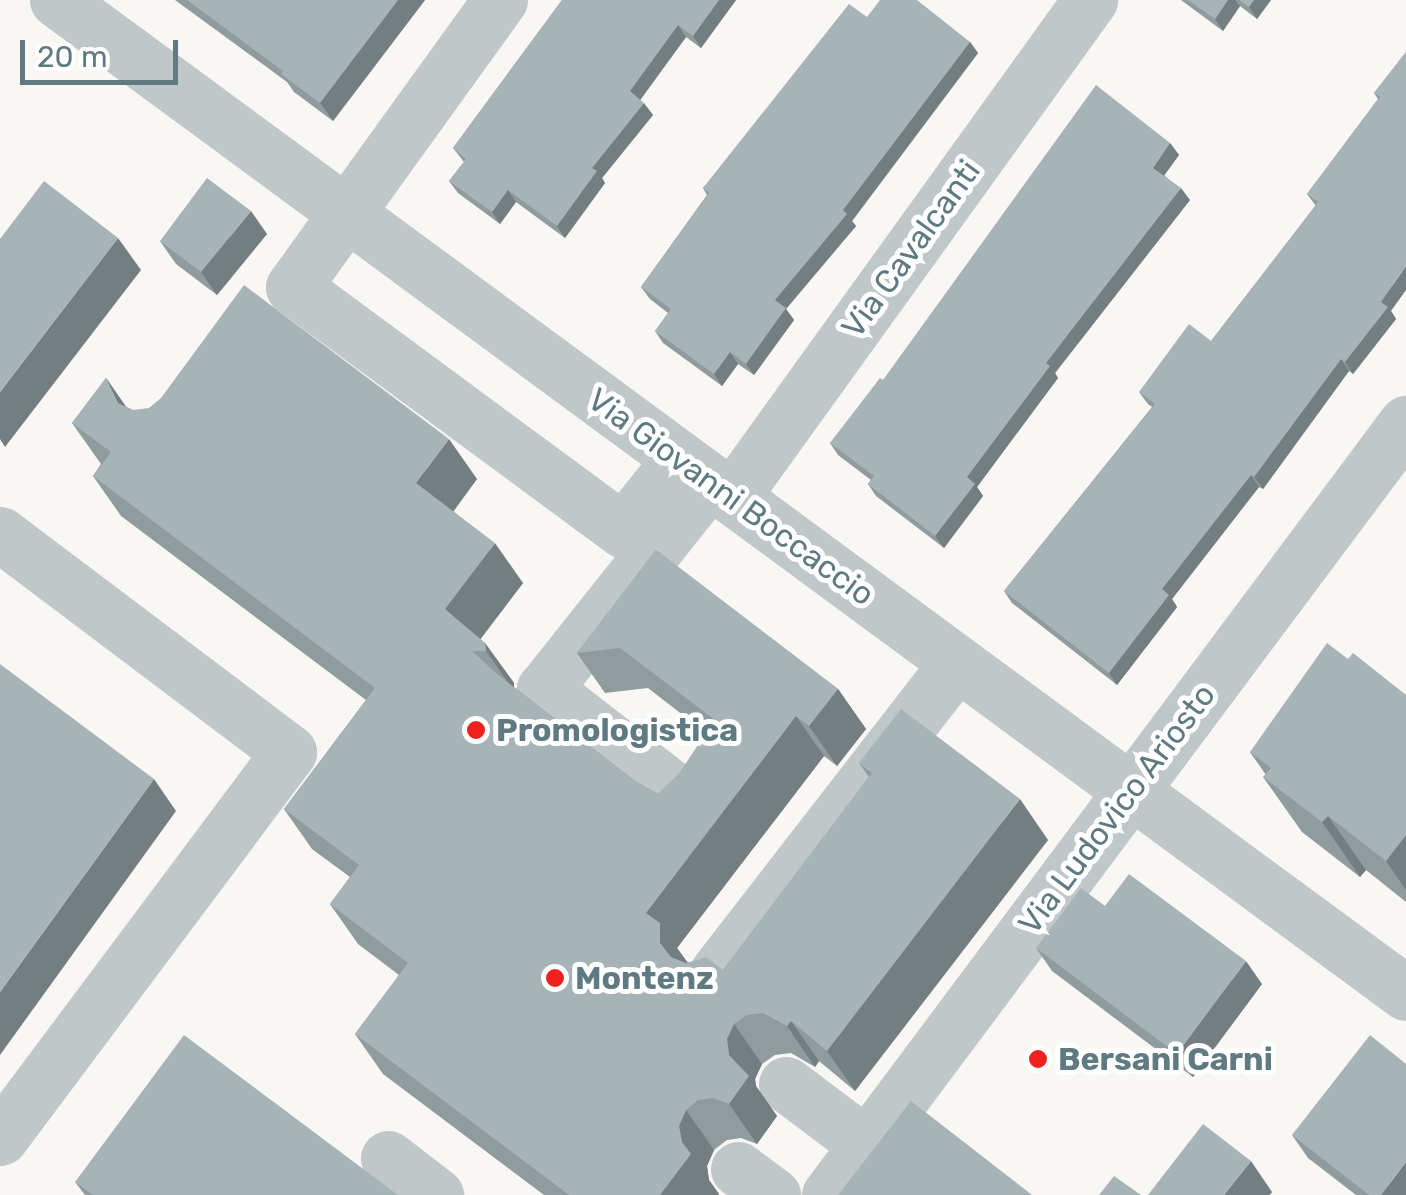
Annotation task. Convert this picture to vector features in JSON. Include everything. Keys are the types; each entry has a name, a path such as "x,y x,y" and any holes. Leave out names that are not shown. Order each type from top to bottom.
{"street":[{"name":"Via Giovanni Boccaccio","path":"57,0 1406,993"},
{"path":"500,0 346,213 270,297 623,530 707,479"},
{"name":"Via Cavalcanti","path":"707,479 1090,0"},
{"name":"Via Ludovico Ariosto","path":"830,1195 1406,423"},
{"path":"682,796 544,689 707,479"},
{"path":"0,534 289,752 0,1138"},
{"path":"716,972 957,663"},
{"path":"786,1084 867,1145"},
{"path":"388,1158 436,1195"}],"building":[{"path":"187,0 398,0 320,103"},
{"path":"562,0 719,0 693,36 678,25 630,91 644,103 592,168 597,171 557,226 508,190 492,212 449,181 466,159 453,148"},
{"path":"880,0 917,0 970,42 843,210 847,214 775,300 786,308 746,364 730,352 714,374 655,331 671,309 641,287 709,193 703,188 849,4 867,17"},
{"path":"1188,0 1228,0 1215,19"},
{"path":"1406,52 1406,266 1381,302 1388,307 1345,362 1341,359 1254,477 1251,475 1162,589 1169,595 1109,673 1004,591 1155,404 1139,392 1189,324 1211,341 1318,202 1307,194 1380,97 1374,93"},
{"path":"1096,85 1170,143 1153,168 1181,188 1046,363 1050,366 967,477 975,484 935,536 868,484 874,476 830,443 880,378 883,380"},
{"path":"207,178 251,211 201,272 160,241"},
{"path":"44,181 118,238 0,392 0,239"},
{"path":"244,285 449,439 416,483 495,543 445,609 485,643 486,651 472,651 497,674 635,781 658,794 679,774 715,720 620,648 577,653 656,550 838,689 809,726 796,716 646,913 660,923 660,943 671,957 686,963 706,957 723,970 872,773 859,763 901,709 1020,799 827,1051 791,1021 787,1026 763,1013 747,1015 734,1024 727,1039 729,1055 749,1076 729,1104 713,1098 698,1100 686,1110 679,1126 682,1142 691,1154 660,1195 569,1195 355,1034 408,963 330,904 359,865 284,809 375,688 93,476 111,452 72,423 106,378 118,403 133,410 149,408 161,398"},
{"path":"1327,643 1348,659 1353,653 1406,695 1406,835 1386,861 1328,816 1322,822 1263,777 1271,768 1250,752"},
{"path":"0,664 154,779 0,992"},
{"path":"1129,874 1246,961 1177,1054 1036,948 1081,888 1105,906"},
{"path":"184,1035 398,1195 93,1195 75,1182"},
{"path":"1370,1035 1406,1064 1406,1162 1381,1195 1369,1195 1292,1135"},
{"path":"911,1101 1032,1195 838,1195"},
{"path":"1203,1124 1251,1161 1224,1195 1148,1195"},
{"path":"1114,1176 1141,1195 1099,1195"}],"place":[{"name":"Promologistica","path":"476,730"},
{"name":"Montenz","path":"555,978"},
{"name":"Bersani Carni","path":"1038,1059"}]}
